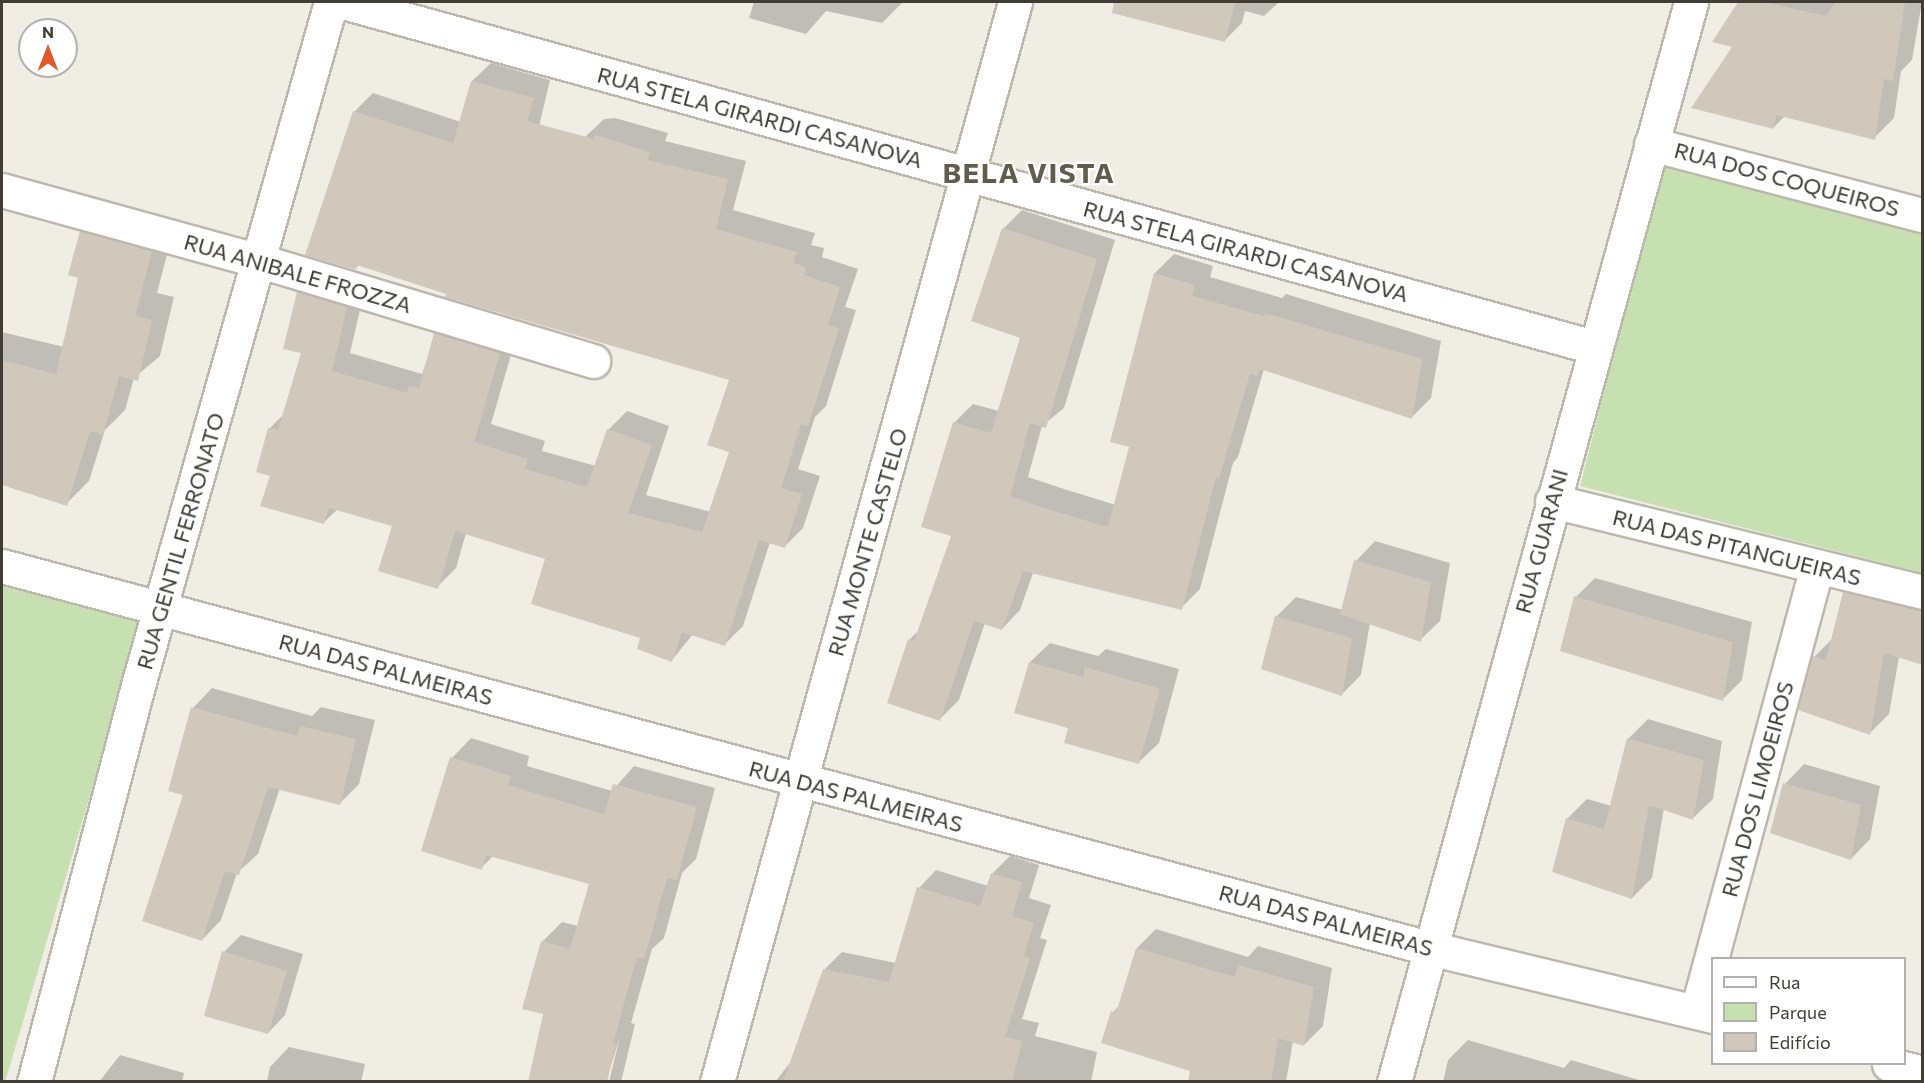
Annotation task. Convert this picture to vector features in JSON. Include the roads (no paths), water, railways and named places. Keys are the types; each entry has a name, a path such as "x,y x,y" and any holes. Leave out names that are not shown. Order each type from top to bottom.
{"street":[{"name":"RUA GENTIL FERRONATO","path":"34,1082 160,608 260,261 331,2"},
{"name":"RUA STELA GIRARDI CASANOVA","path":"343,2 1594,347"},
{"name":"RUA MONTE CASTELO","path":"717,1082 1015,2"},
{"name":"RUA GUARANI","path":"1394,1082 1594,347 1691,2"},
{"name":"RUA DOS COQUEIROS","path":"1652,144 1922,214"},
{"name":"RUA ANIBALE FROZZA","path":"2,190 260,261 594,361"},
{"name":"RUA DAS PITANGUEIRAS","path":"1552,501 1923,592"},
{"name":"RUA DAS PALMEIRAS","path":"2,566 801,782 1429,948 1705,1014"},
{"name":"RUA DOS LIMOEIROS","path":"1719,957 1818,567"},
{"name":"RUA DOS LIMOEIROS","path":"1705,1014 1711,990"},
{"path":"1893,1065 1923,1072"}],"district":[{"name":"BELA VISTA","path":"1029,172"}]}
